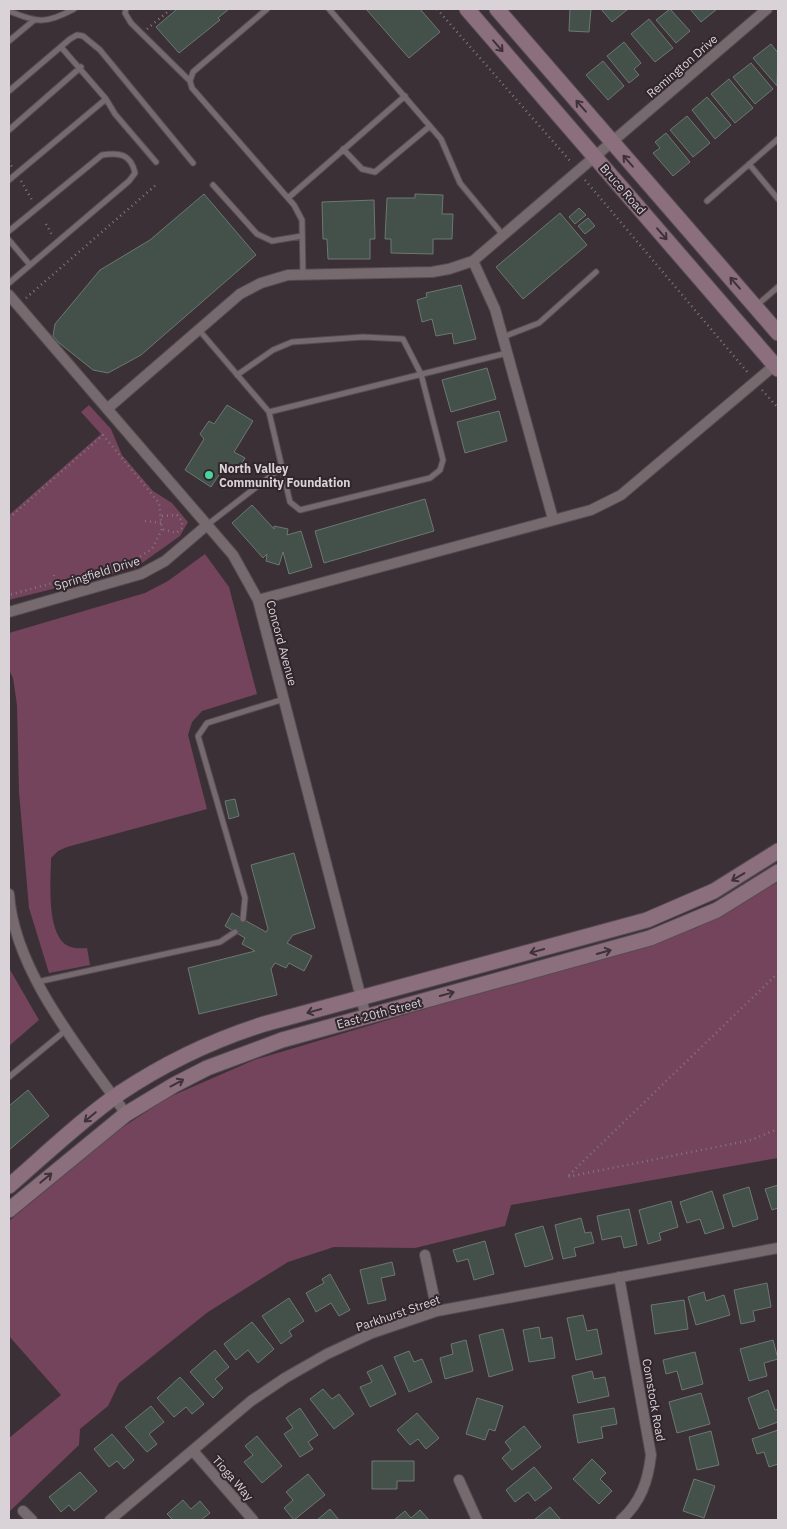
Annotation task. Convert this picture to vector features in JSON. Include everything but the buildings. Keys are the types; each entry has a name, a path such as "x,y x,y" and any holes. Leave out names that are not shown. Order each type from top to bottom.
{"street":[{"name":"Bruce Road","path":"466,9 776,367"},
{"name":"Bruce Road","path":"497,9 778,333"},
{"name":"Remington Drive","path":"107,409 240,294 262,283 288,275 432,272 449,269 473,260 768,9"},
{"path":"473,260 495,309 553,519"},
{"name":"Concord Avenue","path":"9,295 233,555 258,600 366,1017"},
{"path":"258,600 591,510 621,495 755,381 776,367"},
{"name":"Springfield Drive","path":"9,612 141,574 165,561 207,525"},
{"name":"East 20th Street","path":"9,1186 114,1098 171,1062 226,1037 264,1024 647,920 714,891 778,850"},
{"name":"East 20th Street","path":"9,1210 126,1114 174,1085 228,1060 282,1040 657,936 717,910 778,872"},
{"path":"9,894 20,946 37,982 126,1114"},
{"name":"Parkhurst Street","path":"110,1520 194,1452 251,1402 293,1373 327,1354 372,1333 436,1311 778,1248"},
{"path":"425,1254 436,1311"},
{"name":"Comstock Road","path":"619,1277 651,1455 648,1476 642,1495 631,1512 622,1520"},
{"name":"Tioga Way","path":"194,1452 253,1520"},
{"path":"459,1480 477,1520"},
{"path":"22,1511 32,1520"}],"lane":[{"path":"9,10 33,21 56,18 74,9"},
{"path":"126,9 125,13 130,23 190,81 192,88 288,198 302,220 304,275"},
{"path":"190,81 193,72 267,9"},
{"path":"329,9 430,126 440,139 463,188 503,235"},
{"path":"9,42 33,21"},
{"path":"9,91 76,35 83,36 100,50 193,162"},
{"path":"61,47 81,67 106,99 114,114 156,162"},
{"path":"9,130 81,67"},
{"path":"288,198 405,96"},
{"path":"9,180 106,99"},
{"path":"343,149 362,169 375,172 430,126"},
{"path":"707,201 778,139"},
{"path":"9,231 102,155 115,153 128,157 133,164 135,173 129,181 9,283"},
{"path":"749,164 778,199"},
{"path":"213,185 257,234 272,241 302,236"},
{"path":"9,240 30,265"},
{"path":"503,337 539,323 596,272"},
{"path":"756,307 778,287"},
{"path":"199,329 269,412 290,502 300,510 430,478 440,470 443,460 421,374 403,339 363,337 292,342 273,350 238,375"},
{"path":"269,412 508,352"},
{"path":"207,525 281,468"},
{"path":"244,919 245,898 198,736 207,723 284,699"},
{"path":"37,982 220,942 235,932"},
{"path":"9,1077 67,1029"}],"path":[{"path":"142,34 171,9"},
{"path":"437,9 557,148 579,170 588,187 778,408"},
{"path":"9,161 12,167"},
{"path":"21,182 32,202"},
{"path":"26,298 157,184"},
{"path":"46,224 52,236"},
{"path":"9,518 103,436 159,503 162,529 152,549 133,561 9,595"},
{"path":"161,516 177,515 182,521 182,528 176,533 162,529"},
{"path":"145,521 161,524"},
{"path":"54,575 56,582"},
{"path":"778,973 567,1177 751,1140 778,1129"}],"shaded area":[{"path":"89,405 111,429 122,455 153,491 172,503 188,522 180,536 135,568 9,600 9,515 101,434 81,412"},
{"path":"205,554 229,587 257,694 202,711 192,722 188,735 207,809 67,847 58,851 51,858 51,908 57,933 63,942 71,947 87,948 90,965 49,973 29,908 19,792 17,705 13,678 9,670 9,633 145,593 168,581"},
{"path":"778,882 778,1158 511,1205 505,1226 415,1248 334,1247 288,1262 208,1312 119,1383 108,1406 80,1429 79,1445 9,1512 9,1438 61,1395 9,1336 9,1221 120,1129 167,1098 254,1060 696,928"},
{"path":"9,968 39,1020 9,1046"}],"place":[{"name":"North Valley Community Foundation","path":"209,475"}]}
